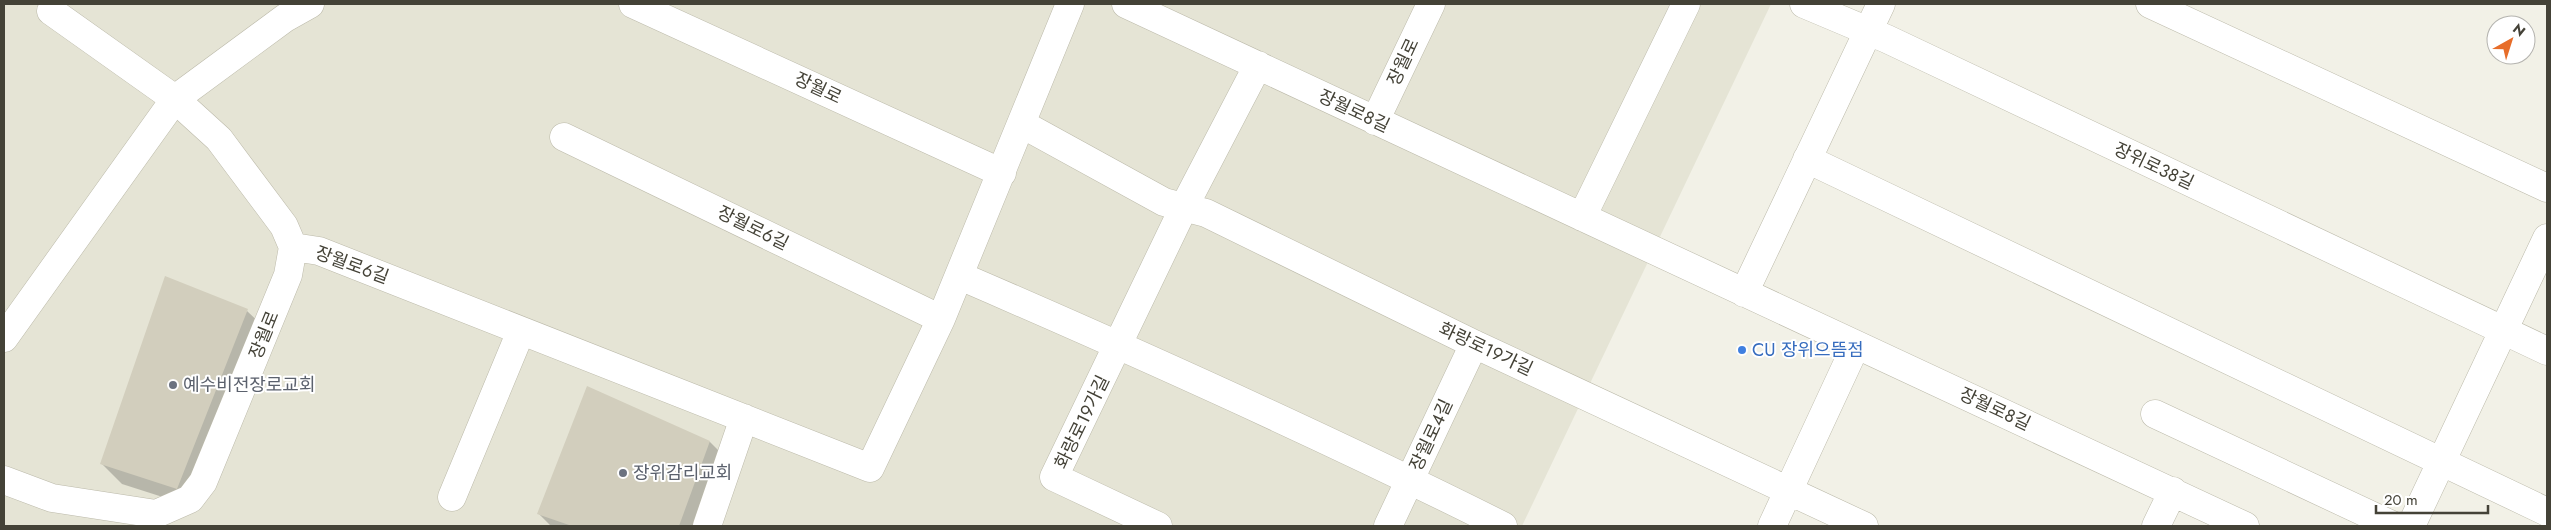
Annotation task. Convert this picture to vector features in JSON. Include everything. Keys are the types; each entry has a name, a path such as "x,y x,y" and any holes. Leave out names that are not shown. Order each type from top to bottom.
{"street":[{"path":"4,338 175,99 285,18 310,4"},
{"name":"장월로","path":"633,4 1002,173"},
{"name":"장월로6길","path":"293,247 319,251 870,468 960,276 1070,4"},
{"name":"장월로8길","path":"1126,4 2245,526"},
{"name":"장월로","path":"1375,121 1431,4"},
{"path":"1582,217 1686,4"},
{"name":"장위로38길","path":"1804,4 1868,31 2547,351"},
{"path":"1744,293 1881,4"},
{"path":"2150,4 2547,188"},
{"path":"51,11 175,99 219,139 284,226 293,247"},
{"name":"화랑로19가길","path":"1158,526 1054,478 1120,345 1184,207 1258,66"},
{"name":"화랑로19가길","path":"1022,124 1164,202 1206,213 1474,344 1864,526"},
{"name":"장월로6길","path":"564,137 941,319"},
{"path":"1807,159 2547,512"},
{"path":"2411,526 2547,238"},
{"name":"장월로","path":"4,480 52,498 156,514 190,499 203,482 288,275 293,247"},
{"path":"960,276 1120,345 1410,480 1503,526"},
{"path":"452,497 521,331"},
{"name":"장월로4길","path":"1388,526 1474,344"},
{"path":"1772,526 1856,345"},
{"path":"2155,414 2394,526"},
{"path":"707,526 744,418"},
{"path":"2156,526 2173,491"}],"shaded area":[{"path":"4,4 1771,4 1522,526 4,526"}],"building":[{"path":"165,276 248,309 177,489 100,464"},
{"path":"587,386 710,441 679,526 572,526 537,514"}],"place":[{"name":"CU 장위으뜸점","path":"1742,350"},
{"name":"예수비전장로교회","path":"173,385"},
{"name":"장위감리교회","path":"623,473"}]}
